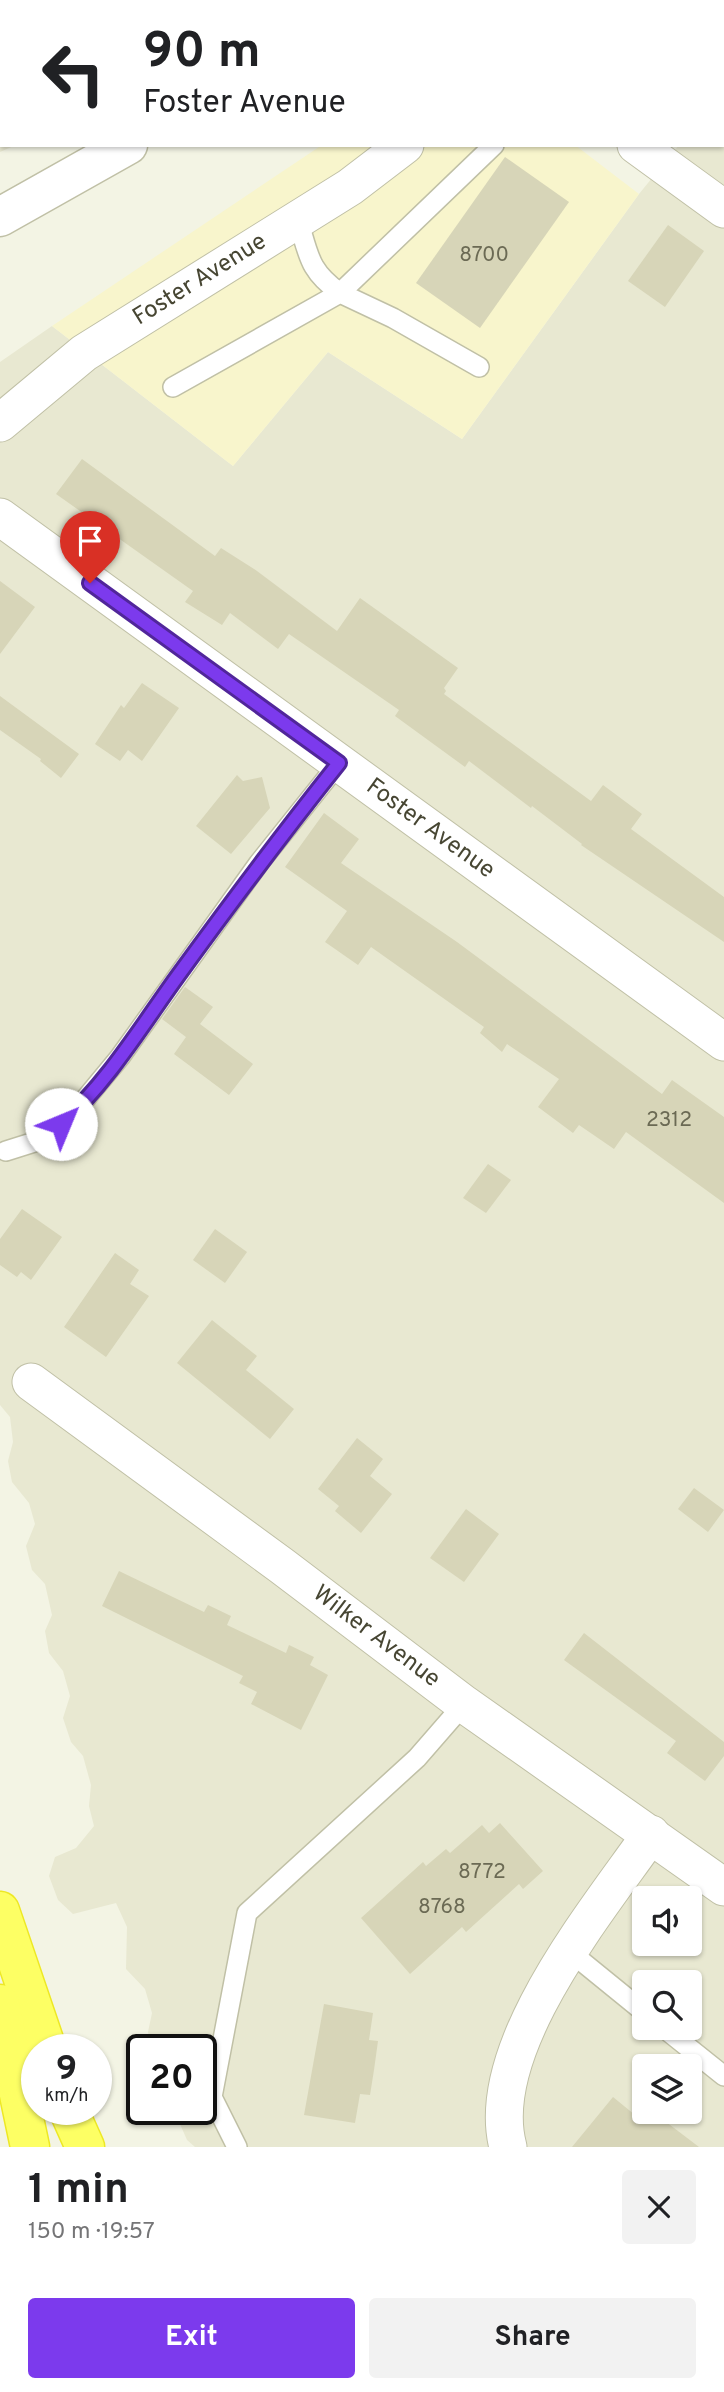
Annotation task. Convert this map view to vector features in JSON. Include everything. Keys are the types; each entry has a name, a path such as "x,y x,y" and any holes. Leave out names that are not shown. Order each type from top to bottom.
{"highway":[{"path":"0,1911 42,2034"},
{"path":"0,2004 30,2147"},
{"path":"75,2125 85,2147"}],"street":[{"path":"0,217 124,147"},
{"name":"Foster Avenue","path":"0,423 84,353 350,187 402,147"},
{"path":"639,147 724,209"},
{"name":"Foster Avenue","path":"0,517 724,1042"},
{"name":"Wilker Avenue","path":"31,1382 282,1566 464,1704 724,1887"},
{"path":"508,2147 505,2110 510,2076 519,2046 538,2002 569,1951 651,1834"}],"lane":[{"path":"173,387 340,293 492,147"},
{"path":"298,220 314,269 325,282 340,293 393,318 479,366"},
{"path":"6,1151 44,1139 77,1109 120,1056 259,863 339,763"},
{"path":"237,2147 212,2097 247,1913 417,1758 464,1704"},
{"path":"569,1951 632,2002"},
{"path":"679,2040 724,2076"}],"shaded area":[{"path":"319,147 578,147 639,194 462,439 328,352 233,466 52,326"},
{"path":"677,147 724,147 724,2147 195,2147 187,2140 180,2125 217,2125 217,2034 148,2034 152,2013 145,1989 126,1969 127,1927 116,1903 73,1914 58,1900 49,1876 55,1857 76,1848 94,1826 89,1806 91,1785 83,1756 71,1742 63,1718 70,1696 63,1671 49,1653 45,1631 52,1615 45,1584 32,1570 26,1546 35,1524 29,1503 12,1482 8,1461 13,1442 10,1417 0,1405 0,362 52,326 233,466 328,352 462,439 639,194"}],"building":[{"path":"505,157 569,202 480,328 416,283"},
{"path":"668,225 704,251 665,307 628,281"},
{"path":"82,459 215,556 221,548 257,571 337,631 360,598 458,668 444,688 444,694 591,801 603,785 642,814 631,829 724,897 724,942 581,845 469,761 465,767 395,716 399,710 289,634 278,649 230,613 222,625 185,602 193,591 56,494"},
{"path":"0,581 35,607 0,654"},
{"path":"142,683 179,708 142,761 128,750 120,761 95,744 121,705 124,708"},
{"path":"0,696 79,754 61,778 40,761 41,759 0,730"},
{"path":"237,775 243,781 262,777 270,808 231,854 196,826"},
{"path":"324,813 359,839 341,863 457,942 662,1094 672,1080 724,1117 724,1203 626,1132 614,1149 579,1125 573,1133 538,1107 559,1079 507,1044 502,1052 480,1033 484,1027 371,947 358,965 325,942 347,911 285,867"},
{"path":"185,987 213,1007 200,1024 253,1064 229,1095 174,1054 186,1037 162,1019"},
{"path":"488,1164 511,1180 486,1213 463,1198"},
{"path":"22,1209 62,1237 31,1280 21,1272 17,1277 0,1265 0,1239"},
{"path":"215,1229 247,1252 225,1283 193,1260"},
{"path":"115,1253 139,1270 130,1284 149,1296 106,1357 64,1327"},
{"path":"212,1320 257,1356 246,1370 294,1409 270,1439 177,1363"},
{"path":"357,1438 383,1459 370,1476 392,1494 361,1533 335,1511 339,1506 318,1489"},
{"path":"694,1488 724,1510 708,1532 678,1509"},
{"path":"466,1509 499,1534 464,1582 430,1558"},
{"path":"119,1571 204,1612 208,1605 231,1616 227,1625 286,1653 289,1645 314,1657 310,1665 328,1675 301,1730 251,1704 257,1692 239,1683 243,1676 102,1606"},
{"path":"584,1633 724,1742 724,1756 705,1781 667,1753 676,1741 564,1660"},
{"path":"500,1823 543,1871 523,1889 519,1884 466,1932 462,1927 410,1974 361,1918 423,1862 426,1866 446,1849 450,1853 482,1825 489,1833"},
{"path":"324,2004 373,2013 369,2040 378,2041 370,2095 360,2094 355,2123 304,2115"},
{"path":"613,2097 632,2113 632,2124 669,2124 699,2147 572,2147"}],"route":[{"path":"61,1124 77,1109 120,1056 259,863 339,763 90,583"}]}
